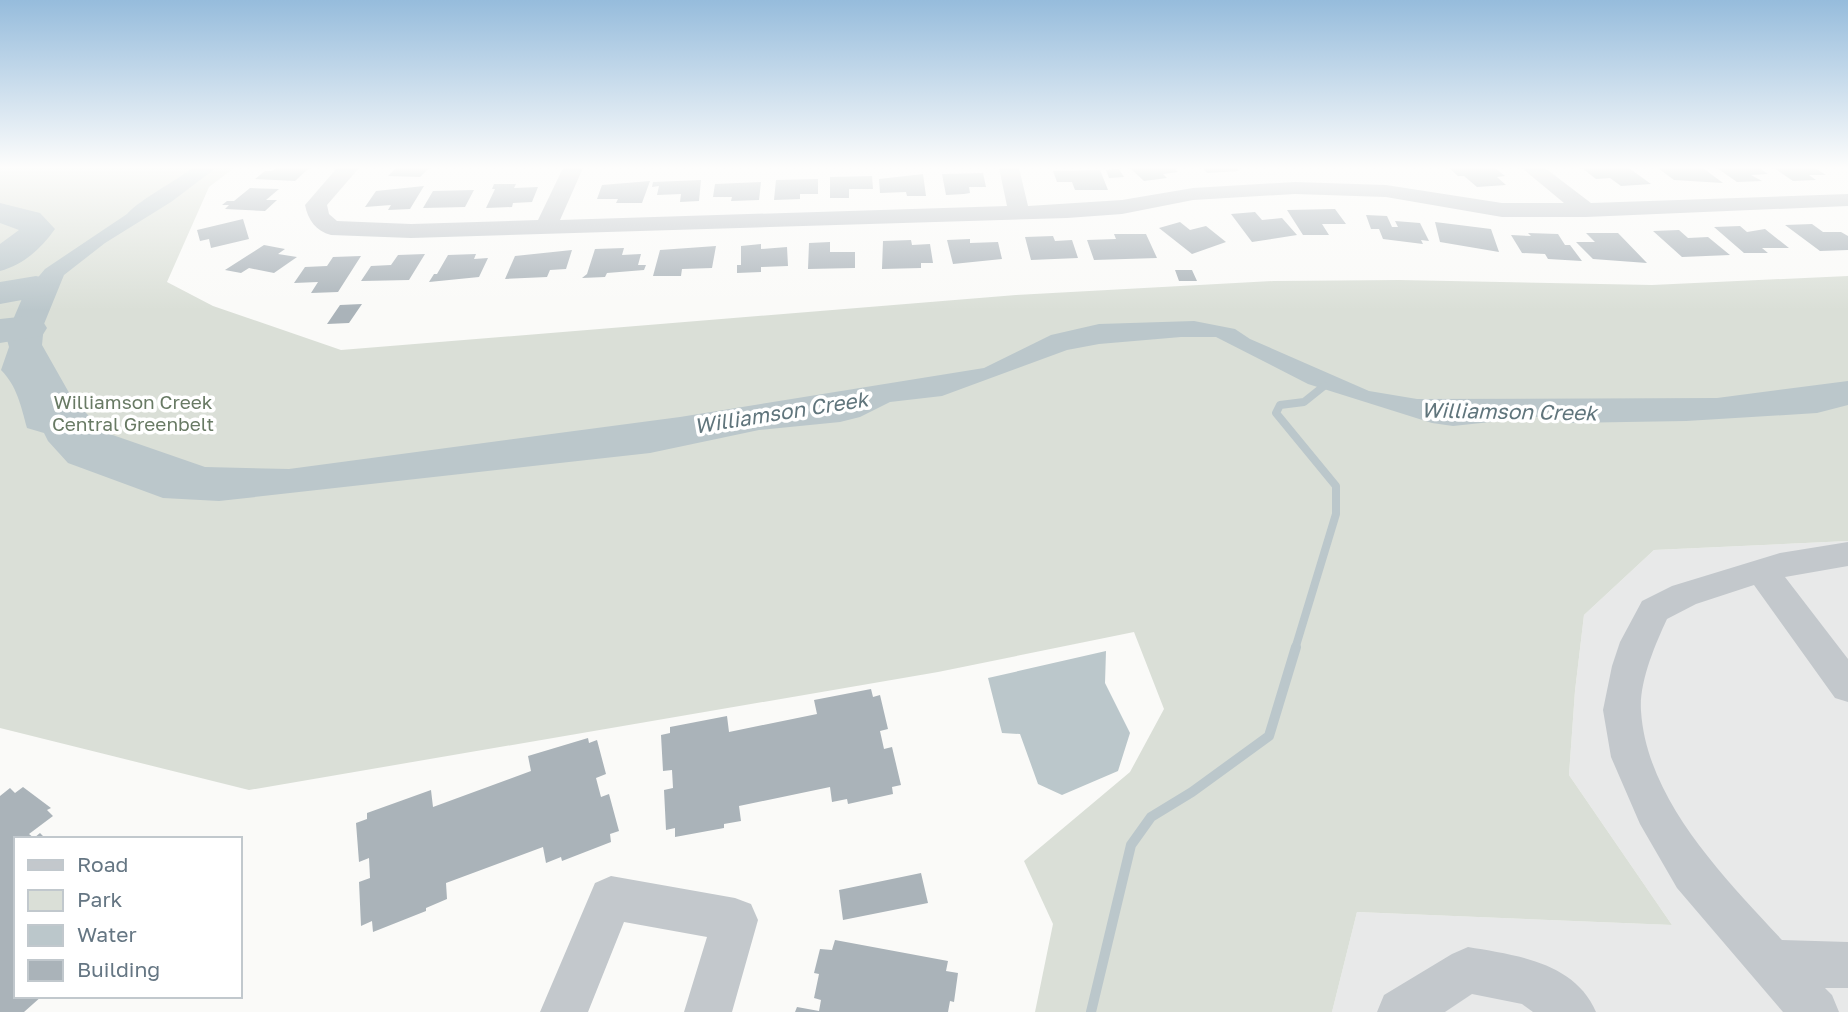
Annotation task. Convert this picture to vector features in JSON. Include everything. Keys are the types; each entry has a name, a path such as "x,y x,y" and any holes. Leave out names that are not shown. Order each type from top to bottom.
{"street":[{"path":"318,215 331,228 348,230 944,215"},
{"path":"547,227 552,215"},
{"path":"1815,1012 1692,873 1655,811 1631,757 1622,710 1637,642 1654,610 1684,596 1762,571 1848,554"},
{"path":"1762,571 1848,687"},
{"path":"564,1012 611,898 736,920 708,1012"},
{"path":"1771,963 1848,965"},
{"path":"1401,1012 1468,970 1532,982 1572,1012"}],"shaded area":[{"path":"1848,541 1848,1012 1332,1012 1357,912 1672,925 1569,775 1584,615 1654,550"}],"green space":[{"name":"Williamson Creek Central Greenbelt","path":"0,215 197,215 167,282 213,306 341,350 1016,295 1274,281 1399,280 1652,285 1848,276 1848,541 1654,550 1584,615 1569,775 1672,925 1357,912 1332,1012 1035,1012 1053,924 1024,861 1130,772 1164,709 1134,632 938,672 249,790 0,728"}],"water":[{"name":"Williamson Creek","path":"125,215 150,215 105,243 64,275 44,324 42,345 72,398 104,432 205,467 289,469 680,417 984,368 1051,335 1099,324 1194,321 1235,329 1250,339 1369,391 1417,399 1717,398 1848,381 1848,405 1817,413 1686,421 1566,423 1546,416 1453,426 1432,423 1308,384 1216,337 1181,337 1099,344 1067,350 942,396 890,402 860,417 840,422 759,430 650,453 219,501 163,498 68,463 44,433 27,428 15,390 1,370 9,347 6,336 24,294 45,269"},
{"path":"1106,651 1105,683 1130,733 1118,771 1062,795 1038,784 1020,734 1002,733 988,678"}],"building":[{"path":"1232,215 1258,215 1262,220 1282,218 1297,235 1252,242"},
{"path":"1290,215 1340,215 1346,224 1322,224 1329,235 1303,235"},
{"path":"1366,215 1387,216 1392,227 1398,227 1395,221 1420,223 1429,241 1421,240 1423,244 1383,239 1379,229 1371,229"},
{"path":"243,219 249,239 211,248 209,239 200,241 197,230"},
{"path":"1180,222 1190,230 1206,226 1226,242 1192,254 1159,228"},
{"path":"1435,222 1491,229 1499,252 1440,242"},
{"path":"1812,224 1823,232 1841,232 1848,236 1848,250 1820,251 1785,225"},
{"path":"1740,226 1747,232 1765,229 1789,248 1762,248 1768,253 1744,253 1714,227"},
{"path":"1679,230 1688,238 1708,237 1730,255 1682,257 1653,231"},
{"path":"1528,233 1558,234 1582,261 1548,259 1545,254 1522,253 1511,235 1531,236"},
{"path":"1586,233 1618,233 1647,263 1593,259 1576,242 1595,242"},
{"path":"1114,234 1146,234 1157,258 1094,260 1087,240 1116,239"},
{"path":"1053,236 1055,241 1072,240 1078,258 1031,260 1025,237"},
{"path":"970,239 970,243 998,242 1002,259 953,264 947,240"},
{"path":"911,240 912,245 930,244 933,263 921,263 921,268 882,269 883,241"},
{"path":"830,242 830,252 855,252 855,268 808,269 809,243"},
{"path":"761,244 761,249 787,247 788,266 761,267 761,272 737,273 737,265 741,265 741,246"},
{"path":"264,245 285,249 278,254 297,257 274,273 249,268 241,273 225,270"},
{"path":"716,246 712,268 682,269 681,276 653,276 660,250"},
{"path":"624,248 622,255 641,254 638,265 646,265 644,270 582,278 587,274 595,249"},
{"path":"572,250 566,269 550,270 547,277 505,279 515,256"},
{"path":"425,254 409,280 361,281 371,266 391,265 398,255"},
{"path":"476,254 474,259 488,258 479,277 429,282 448,255"},
{"path":"361,256 338,292 311,293 318,282 294,283 305,267 327,266 333,257"},
{"path":"1175,270 1192,270 1197,281 1179,281"},
{"path":"362,304 349,323 327,324 340,305"},
{"path":"871,689 873,697 880,695 888,729 880,731 884,749 892,747 901,785 892,787 893,794 848,804 847,799 832,802 830,787 739,806 741,821 724,824 724,828 675,837 675,828 666,830 664,790 673,788 672,770 663,771 661,735 670,733 670,727 727,716 729,732 817,714 814,700"},
{"path":"588,738 589,743 597,740 606,774 596,778 601,797 609,794 619,831 610,834 611,842 562,861 561,857 546,863 543,847 446,883 447,899 426,908 426,911 373,932 372,921 361,926 359,882 370,878 369,858 359,862 356,823 367,819 367,813 431,790 433,807 531,771 528,756"},
{"path":"23,787 51,808 47,810 53,816 29,834 33,837 14,837 14,998 40,998 24,1012 0,1012 0,796 10,788 15,793"},
{"path":"921,873 928,903 843,920 839,890"},
{"path":"835,940 948,961 946,971 958,973 954,1002 950,1001 948,1012 795,1012 797,1007 819,1011 821,1000 814,998 819,974 814,973 820,949 832,950"}],"waterway":[{"path":"0,260 27,242 38,229 28,220 9,215"},
{"path":"0,293 36,287"},
{"path":"0,331 28,328"},
{"path":"1295,649 1336,514 1336,486 1276,413 1280,405 1304,402 1324,386"},
{"path":"1091,1012 1131,845 1151,817 1192,792 1269,736 1296,647"}]}
